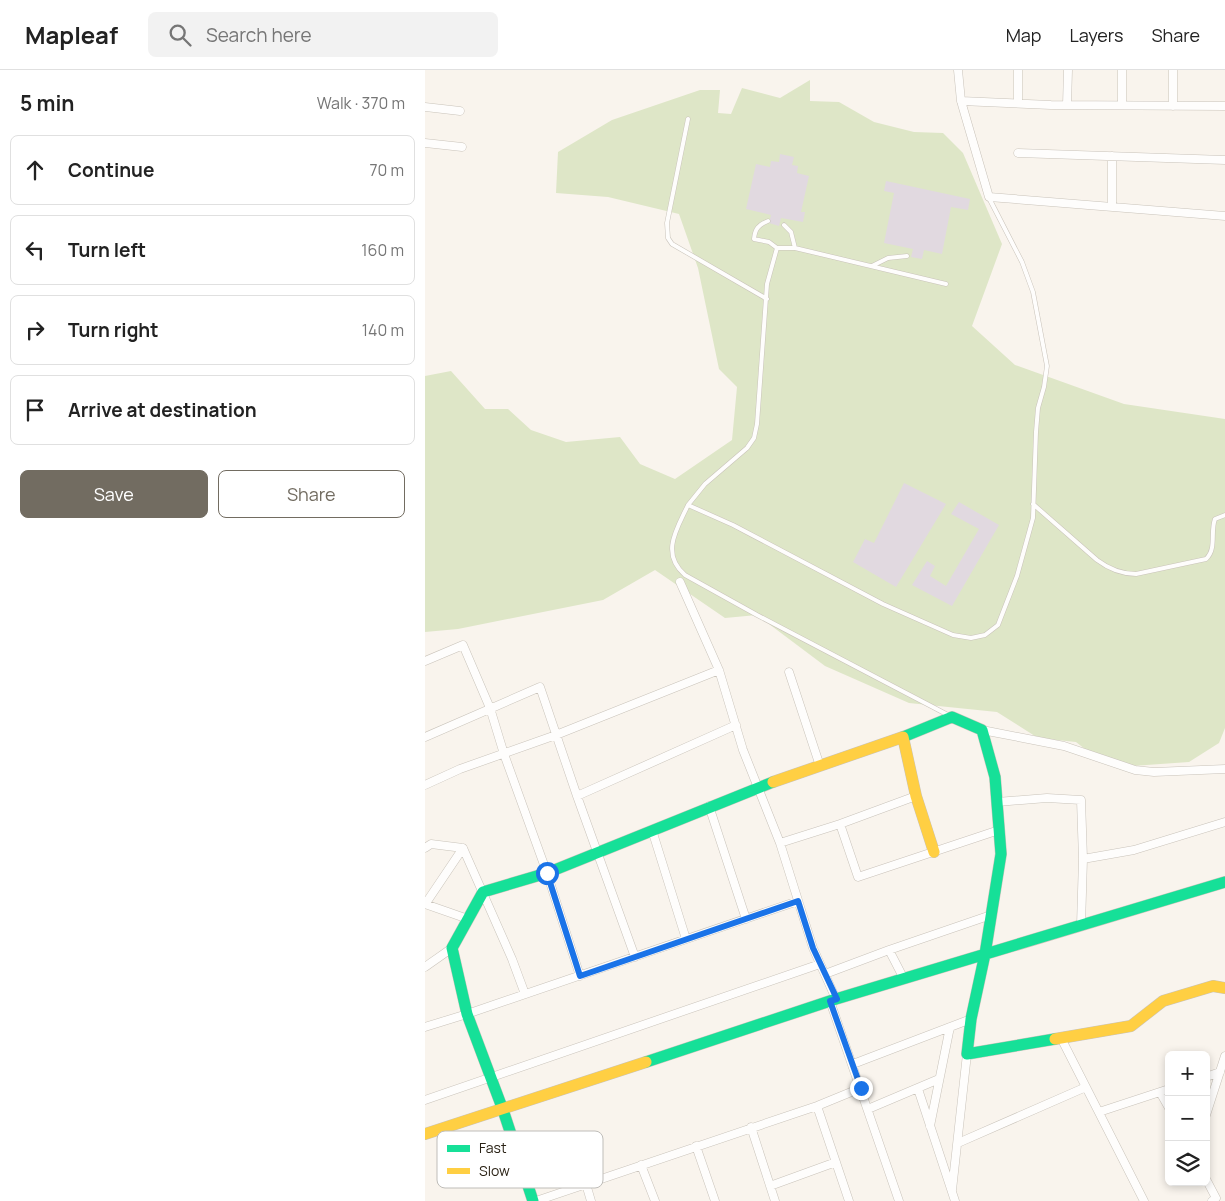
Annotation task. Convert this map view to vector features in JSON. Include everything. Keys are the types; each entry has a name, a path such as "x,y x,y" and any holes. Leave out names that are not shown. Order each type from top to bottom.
{"street":[{"path":"958,70 961,101 989,197 1225,216"},
{"path":"1018,70 1018,103"},
{"path":"1067,105 1068,70"},
{"path":"1122,70 1122,105"},
{"path":"1173,70 1173,106"},
{"path":"961,101 1067,105 1225,106"},
{"path":"425,107 460,111"},
{"path":"425,142 462,147"},
{"path":"1018,153 1225,160"},
{"path":"1112,156 1112,207"},
{"path":"680,582 719,670 736,725 780,843 813,948 825,974 896,1200"},
{"path":"425,661 463,645 490,708 504,754 547,873 580,976"},
{"path":"425,785 460,769 556,735 719,670"},
{"path":"789,672 820,766"},
{"path":"425,737 540,687 635,957"},
{"path":"425,967 452,948 483,892 547,873 758,787 903,737 952,717 983,730 1064,746 1135,770 1154,772 1225,769"},
{"path":"577,796 736,725"},
{"path":"952,1190 971,1019 985,954 1001,854 995,776 983,730"},
{"path":"903,737 916,796 934,852"},
{"path":"780,843 840,824 916,796"},
{"path":"997,802 1047,798 1081,800 1083,859 1081,925"},
{"path":"709,806 746,919"},
{"path":"1083,859 1134,850 1225,822"},
{"path":"840,824 858,877 999,830"},
{"path":"652,830 686,939"},
{"path":"425,848 431,844 463,848"},
{"path":"463,848 525,994"},
{"path":"463,848 426,903 468,919"},
{"path":"425,1134 503,1110 833,1000 1225,882"},
{"path":"425,1027 798,901"},
{"path":"825,974 991,915"},
{"path":"452,948 467,1014 510,1131"},
{"path":"889,950 904,979"},
{"path":"425,1100 820,964"},
{"path":"967,1054 1131,1026 1163,1001 1213,986 1225,988"},
{"path":"853,1064 971,1019"},
{"path":"930,1126 949,1027"},
{"path":"1061,1038 1144,1201"},
{"path":"1210,1103 1225,1056"},
{"path":"1210,1076 1220,1072"},
{"path":"868,1108 939,1079"},
{"path":"958,1143 1086,1086"},
{"path":"603,1178 817,1106 861,1088"},
{"path":"918,1089 955,1201"},
{"path":"1099,1112 1165,1090"},
{"path":"1160,1092 1165,1101"},
{"path":"817,1106 849,1201"},
{"path":"751,1127 775,1201"},
{"path":"696,1146 715,1201"},
{"path":"770,1186 836,1162"},
{"path":"641,1166 655,1201"},
{"path":"1210,1186 1217,1198 1212,1201"},
{"path":"530,1188 535,1201 574,1188"},
{"path":"587,1188 591,1201"}],"lane":[{"path":"689,119 667,223 668,238 672,244 767,299"},
{"path":"688,505 733,525 883,604 953,636 971,638 985,634 998,625 1017,576 1033,518 1035,432 1047,366 1031,284 989,197"},
{"path":"767,221 761,224 755,231 754,239 769,242 777,248 795,248 946,284"},
{"path":"784,225 791,232 795,248"},
{"path":"777,248 767,284 757,424 754,438 747,448 705,484 688,505 673,538 671,550 677,568 685,575 787,631 952,717"},
{"path":"871,266 888,258 907,256"},
{"path":"1033,504 1097,560 1125,574 1137,574 1206,559 1211,555 1215,520 1225,515"}],"green space":[{"path":"810,80 810,101 839,102 874,122 914,132 943,133 963,153 1002,244 972,326 1015,365 1124,404 1225,419 1225,728 1219,743 1189,762 1132,766 1095,757 1076,742 1038,738 997,712 909,703 825,666 757,615 725,618 655,570 603,600 458,629 425,632 425,376 451,371 485,409 508,409 531,430 566,442 620,437 640,464 675,479 732,440 737,387 719,369 698,268 679,214 608,197 556,193 558,152 612,120 700,90 720,90 718,113 731,114 742,88 780,98"}],"building":[{"path":"780,154 794,157 792,165 798,166 797,173 809,176 801,212 805,212 803,222 781,218 779,226 769,223 771,215 746,209 756,164 770,167 771,161 779,162"},
{"path":"886,181 970,199 968,210 951,207 942,254 924,250 922,259 911,257 913,249 884,243 894,193 884,191"},
{"path":"904,483 946,504 896,587 853,562 865,539 874,543"},
{"path":"959,502 999,525 952,606 912,585 927,561 935,566 930,576 946,586 979,529 951,514"}],"traffic: fast":[{"path":"903,737 952,717 982,730 995,777 1001,854 985,954 971,1019 967,1054 1055,1039"},
{"path":"510,1131 467,1014 452,948 483,892 547,873 773,782"},
{"path":"646,1062 836,999 1225,882"},
{"path":"529,1188 533,1201"}],"traffic: slow":[{"path":"773,782 903,737 916,796 934,852"},
{"path":"1055,1039 1131,1026 1163,1001 1213,986 1225,988"},
{"path":"425,1134 646,1062"}],"route":[{"path":"547,873 580,976 798,901 813,948 837,999 830,1001 861,1088"}]}
